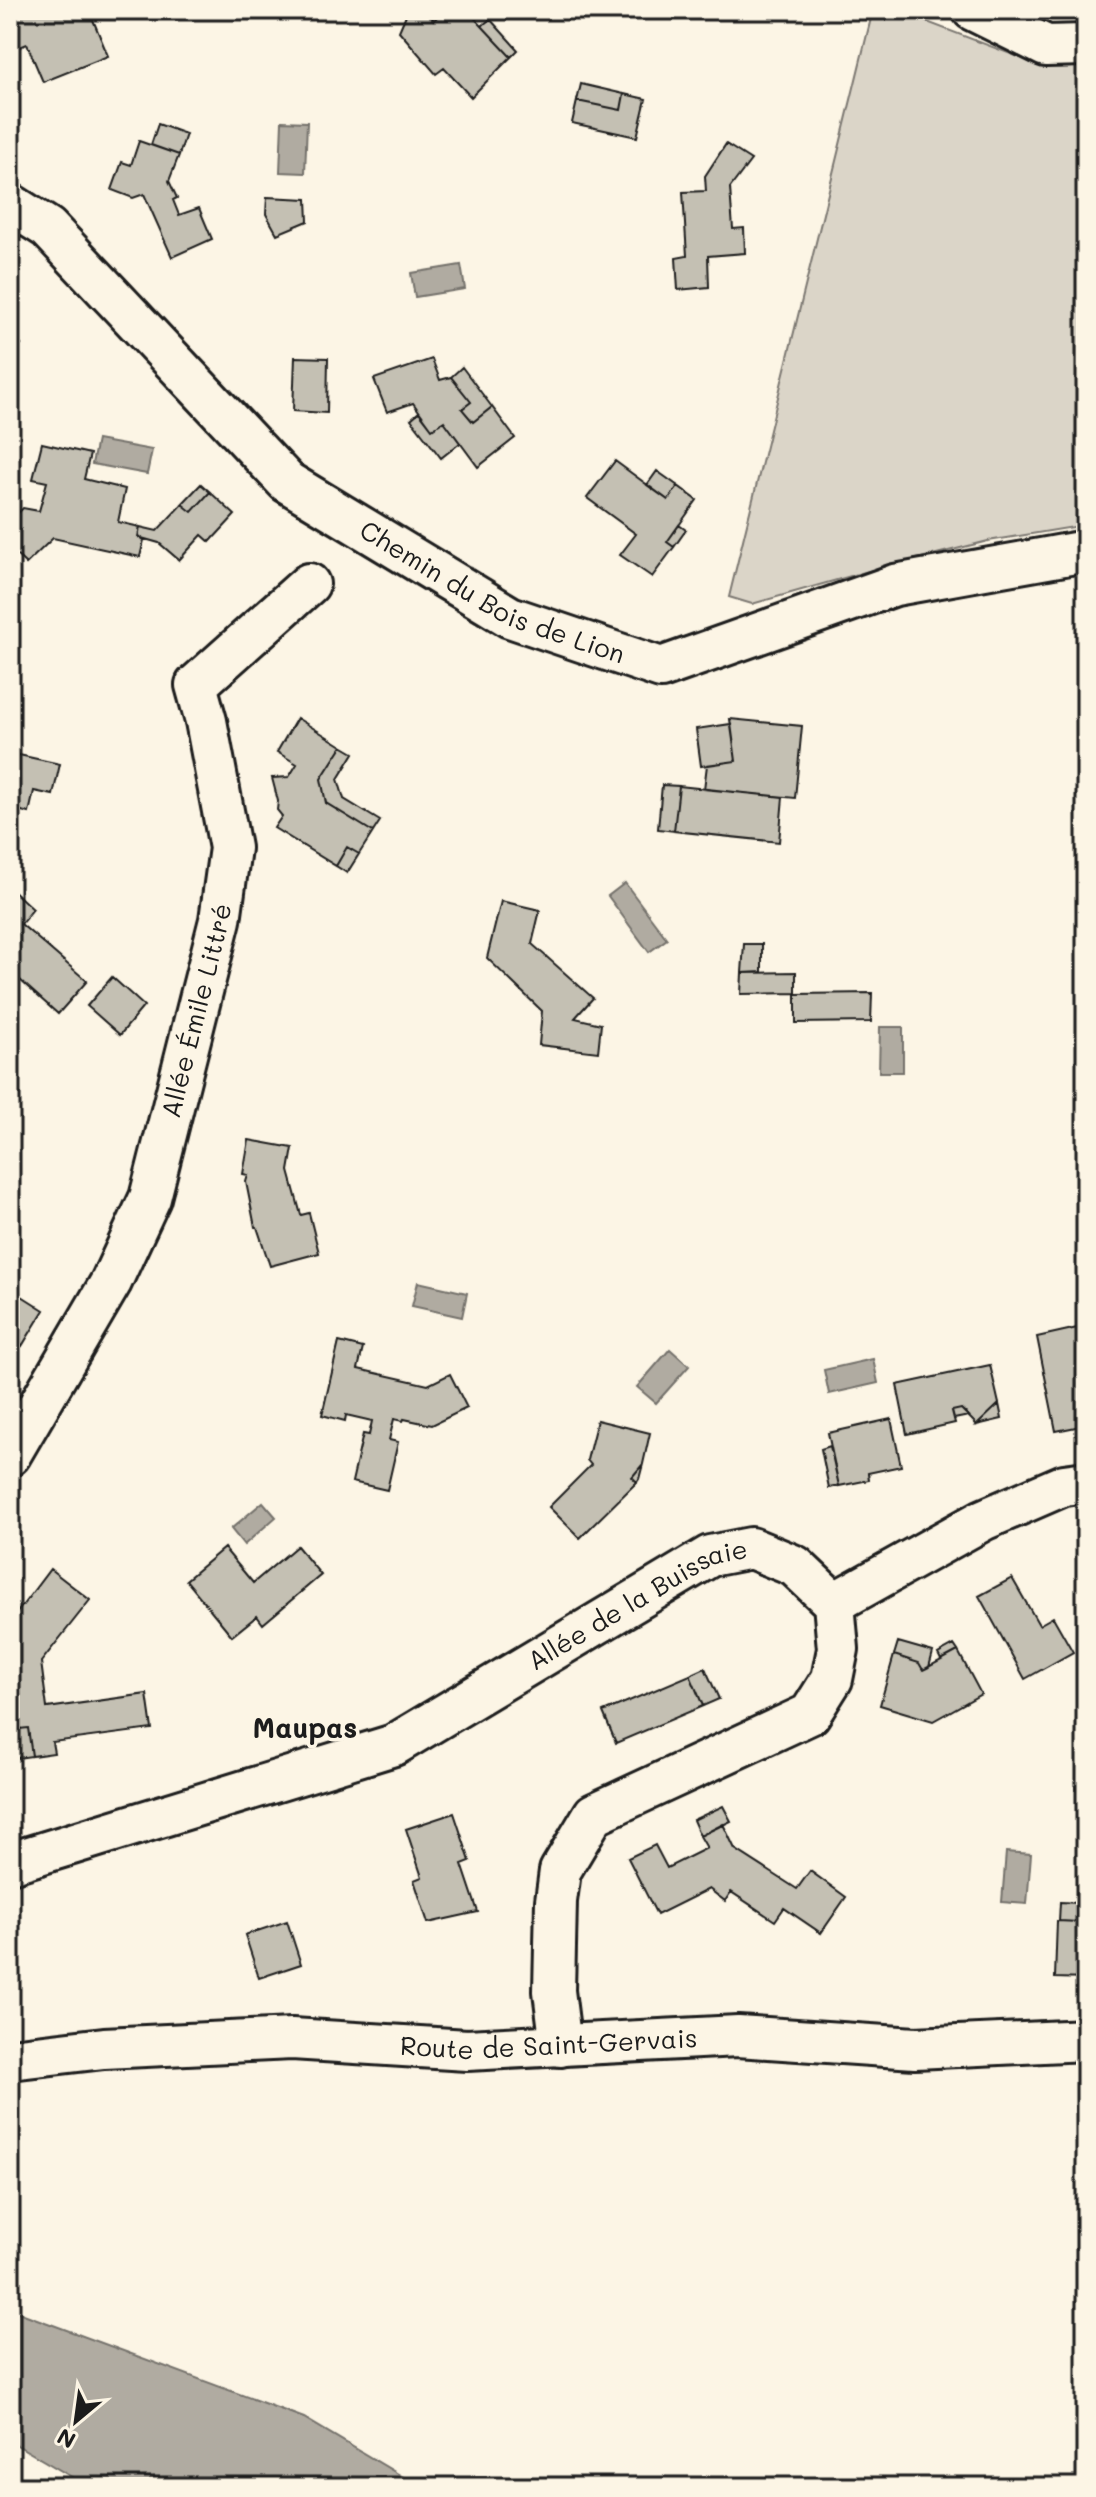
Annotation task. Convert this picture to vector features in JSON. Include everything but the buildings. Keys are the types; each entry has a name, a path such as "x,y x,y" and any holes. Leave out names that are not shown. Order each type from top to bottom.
{"street":[{"path":"973,10 1046,46 1086,45"},
{"name":"Chemin du Bois de Lion","path":"10,204 48,228 287,482 510,617 661,668 895,585 1086,551"},
{"name":"Allée Émile Littré","path":"10,1455 111,1282 150,1198 220,920 230,848 206,721 196,685 309,584"},
{"path":"561,2046 554,1991 556,1901 560,1871 594,1814 810,1714 832,1679 838,1649 834,1603 983,1520 1064,1485 1086,1482"},
{"name":"Allée de la Buissaie","path":"10,1863 394,1745 710,1556 751,1548 795,1566 834,1603"},
{"name":"Route de Saint-Gervais","path":"10,2059 104,2048 292,2039 467,2050 738,2036 915,2048 1086,2040"}],"shaded area":[{"path":"873,10 896,10 1029,61 1086,60 1086,525 988,541 752,604 729,597"},
{"path":"282,121 307,122 305,173 280,172"},
{"path":"461,265 465,289 415,297 411,273"},
{"path":"97,440 152,450 147,474 92,464"},
{"path":"625,883 667,939 649,952 608,896"},
{"path":"880,1027 903,1027 903,1072 879,1072"},
{"path":"418,1282 467,1293 462,1317 412,1306"},
{"path":"670,1349 689,1366 656,1403 637,1387"},
{"path":"873,1359 878,1383 829,1394 824,1370"},
{"path":"263,1502 276,1517 244,1545 231,1529"},
{"path":"1006,1852 1031,1854 1027,1904 1002,1902"},
{"path":"10,2309 304,2418 420,2487 89,2487 10,2441"}],"district":[{"name":"Maupas","path":"305,1728"}]}
